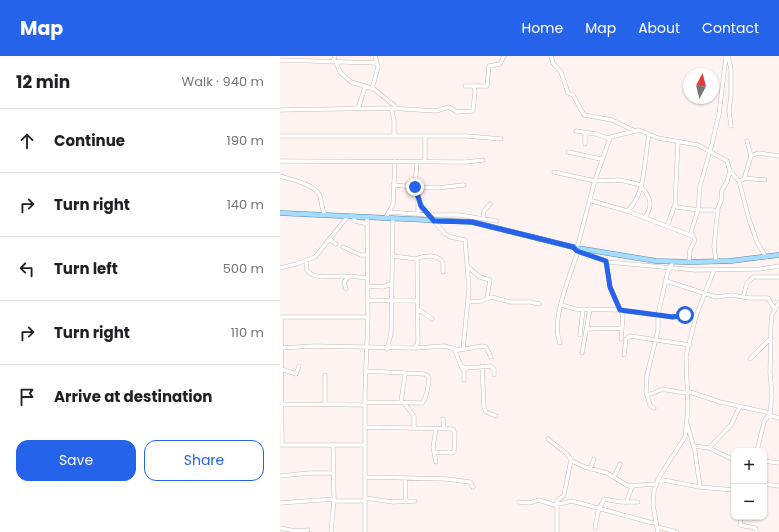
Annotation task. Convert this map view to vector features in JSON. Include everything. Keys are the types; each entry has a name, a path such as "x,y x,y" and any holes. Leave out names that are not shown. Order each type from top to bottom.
{"main road":[{"path":"280,213 472,222 576,249 673,262 716,261 779,255"}],"street":[{"path":"316,61 318,56"},
{"path":"335,56 335,62 341,73 351,82 372,89 386,97 395,106 393,108 394,136"},
{"path":"372,89 377,76 377,63 375,56"},
{"path":"465,86 488,86 489,66 501,64 504,56"},
{"path":"551,56 553,63 561,72 568,93 573,95 584,115 612,120 649,135 698,145 727,161 730,171 739,181 757,242 766,257"},
{"path":"727,56 731,68 731,95 728,111 731,126"},
{"path":"689,262 690,250 695,240 691,232 698,210 700,186 710,151 720,106 727,56"},
{"path":"280,60 377,63"},
{"path":"280,110 393,108 436,111 449,107 457,112 473,111 474,86"},
{"path":"358,109 366,87"},
{"path":"576,132 610,138 634,130"},
{"path":"585,133 585,144"},
{"path":"627,211 634,204 640,194 649,135"},
{"path":"280,136 467,136 501,139"},
{"path":"425,137 425,161"},
{"path":"560,343 558,326 561,305 601,159 610,138"},
{"path":"745,178 751,156 747,141"},
{"path":"667,227 675,204 678,142"},
{"path":"568,152 601,159"},
{"path":"751,156 758,153 779,156"},
{"path":"280,161 466,162 483,160"},
{"path":"386,217 393,205 395,161"},
{"path":"417,162 415,187 421,206 440,230 449,236 465,240 468,267 468,302 463,350"},
{"path":"716,261 714,246 718,212 722,199 722,190 727,182 730,171"},
{"path":"554,172 595,180 620,180 641,185 649,196 650,208 645,218"},
{"path":"280,176 314,188 319,196 322,209 326,215"},
{"path":"739,181 745,178 765,180"},
{"path":"394,185 437,188 464,185"},
{"path":"418,194 418,214"},
{"path":"589,200 627,211 692,236"},
{"path":"483,218 484,211 490,204"},
{"path":"675,204 677,207 712,210 718,212"},
{"path":"389,212 429,215 459,215 497,221"},
{"path":"280,268 306,261 318,254 329,239 350,216 355,221 364,223 367,226"},
{"path":"365,532 365,404 368,317 367,216"},
{"path":"387,349 391,334 392,218"},
{"path":"329,239 336,244"},
{"path":"343,246 355,251 358,254 367,255"},
{"path":"576,249 606,261 670,267 714,270 760,269 779,266"},
{"path":"392,256 416,258 430,256 437,257 443,262 444,272"},
{"path":"415,348 418,342 416,258"},
{"path":"306,261 307,270 312,275 331,278 367,278"},
{"path":"606,261 610,287 623,316 621,339"},
{"path":"654,408 651,406 647,394 647,375 658,330 658,314 670,267 673,262"},
{"path":"468,267 480,277 490,279 487,298"},
{"path":"677,532 658,530 653,501 658,479 684,440 687,392 686,356 690,345 696,316 714,270"},
{"path":"346,289 344,282 348,277"},
{"path":"744,297 746,283 752,277 779,277"},
{"path":"666,281 716,297 732,295 768,298 775,310"},
{"path":"367,286 382,287 392,284"},
{"path":"468,302 481,301 487,298 539,304"},
{"path":"368,300 417,301"},
{"path":"758,448 764,422 770,414 772,395 770,379 771,318 779,302"},
{"path":"561,305 583,309 620,310 673,317 680,315 696,316"},
{"path":"418,309 432,319"},
{"path":"580,335 583,309"},
{"path":"582,353 590,309"},
{"path":"365,445 281,445 281,317 368,317"},
{"path":"587,328 622,328"},
{"path":"624,355 624,342 628,337 690,345"},
{"path":"750,359 770,338"},
{"path":"281,348 367,347 387,349 444,346 463,350 484,346 491,357"},
{"path":"454,348 464,371 464,380"},
{"path":"281,370 296,374 299,366"},
{"path":"461,366 467,368 492,366 494,375"},
{"path":"482,366 484,408 486,412 496,416"},
{"path":"282,404 424,402 429,380 428,376 424,374 366,372"},
{"path":"405,374 403,402 414,416 414,428"},
{"path":"325,375 325,404"},
{"path":"647,394 652,394 662,390 677,393 687,392 720,402 770,414 779,418"},
{"path":"709,448 731,425 740,406"},
{"path":"443,419 444,429"},
{"path":"686,423 694,446 700,487"},
{"path":"366,427 452,429 454,431 454,452 435,452"},
{"path":"436,429 433,445 436,462"},
{"path":"548,439 571,460 604,472 625,485 632,487 656,484"},
{"path":"331,532 334,500 333,444"},
{"path":"694,446 709,448 731,459"},
{"path":"590,468 594,459"},
{"path":"557,532 556,504 559,498 564,494 571,460"},
{"path":"767,461 779,463"},
{"path":"614,477 620,464"},
{"path":"280,476 305,473 333,473"},
{"path":"366,477 452,479 470,482 473,487"},
{"path":"405,478 406,502"},
{"path":"658,479 700,487 731,490"},
{"path":"767,484 779,486"},
{"path":"626,503 632,487"},
{"path":"595,528 604,499 626,503 638,502"},
{"path":"280,503 334,500 393,502 415,501"},
{"path":"520,502 529,503 539,500 556,504 572,501 656,523"},
{"path":"740,520 740,525 755,528 757,532"},
{"path":"280,528 308,530"}],"route":[{"path":"415,187 422,208 434,221 472,222 573,247 577,251 606,261 610,287 620,310 653,313 673,317 685,315"}]}
